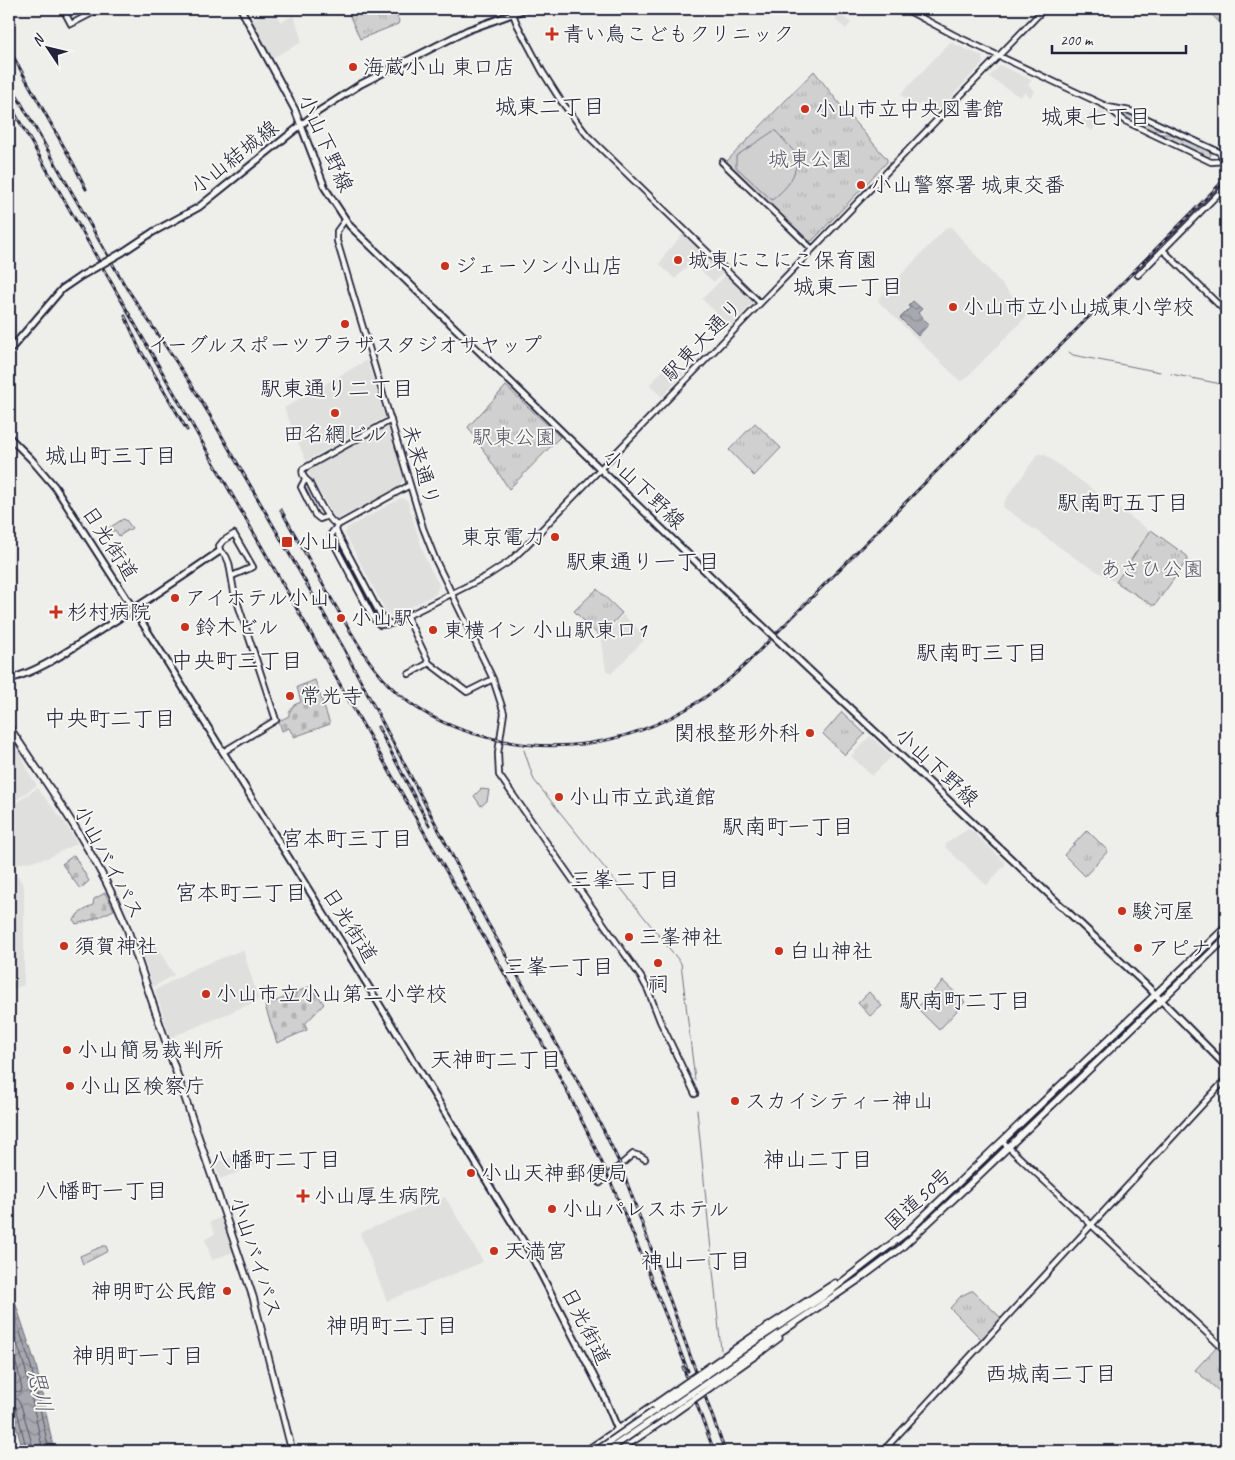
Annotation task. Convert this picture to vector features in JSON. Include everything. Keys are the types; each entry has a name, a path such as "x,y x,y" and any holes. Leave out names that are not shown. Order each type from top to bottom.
{"highway":[{"name":"小山バイパス","path":"9,727 85,845 126,925 253,1297 292,1451"},
{"name":"国道50号","path":"607,1451 820,1299 907,1232 1226,927"},
{"name":"国道50号","path":"596,1451 759,1343 801,1319 895,1252 1008,1147 1226,938"},
{"path":"586,1451 654,1405 759,1343"},
{"path":"618,1451 626,1449 664,1420 759,1343"}],"main road":[{"name":"小山下野線","path":"241,9 295,110 320,179 345,220 822,682 1156,994 1226,1066"},
{"name":"小山結城線","path":"9,351 62,289 204,203 301,125 361,84 468,30 512,11 526,9"},
{"name":"日光街道","path":"9,437 55,487 353,961 528,1249 570,1328 619,1429 626,1449"},
{"path":"9,679 48,663 134,610 220,551"}],"street":[{"path":"63,9 71,24 100,9"},
{"path":"905,9 947,32 1106,106 1130,111 1219,152 1225,161 1211,162 1125,121 1106,106"},
{"name":"駅東大通り","path":"391,624 487,576 510,561 525,547 1044,9"},
{"path":"512,11 516,24 542,71 561,101 587,135 760,303"},
{"path":"722,162 812,249"},
{"path":"1138,275 1226,186"},
{"name":"未来通り","path":"345,220 337,231 337,241 410,485 433,552 449,590 453,594 493,679 504,713 498,753 499,775 641,977 694,1094"},
{"path":"1163,250 1226,312"},
{"path":"338,524 333,523 309,482 305,480 302,473 304,467 391,420"},
{"path":"305,480 300,488 315,515 320,519 328,516"},
{"path":"391,624 380,625 373,618 331,538 332,531 338,524 410,485"},
{"path":"338,524 337,533 380,614 384,620 391,624"},
{"path":"223,752 276,720 233,587 230,563 220,551 220,543 234,534 253,567 232,576"},
{"path":"407,616 429,663 467,692 493,679"},
{"path":"409,674 429,663"},
{"path":"883,1451 1226,1079"},
{"path":"1003,1142 1226,1351"},
{"path":"600,1182 633,1154 645,1159"}],"shaded area":[{"path":"274,9 281,22 294,15 302,42 272,58 253,23 254,18"},
{"path":"827,9 844,9 840,14 851,23 846,29 835,20 837,17"},
{"path":"950,42 982,56 983,63 934,115 921,103 915,108 901,94"},
{"path":"1000,65 1032,80 1028,85 1035,91 1030,97 1025,92 1020,97 989,77"},
{"path":"1095,109 1106,113 1092,131 1081,123"},
{"name":"小山市立小山城東小学校","path":"947,227 951,227 1027,313 1027,316 964,380 960,381 878,301"},
{"name":"城東にこにこ保育園","path":"684,233 702,251 675,279 659,264 664,255"},
{"path":"711,258 723,270 722,274 714,282 700,270"},
{"path":"725,276 728,276 753,300 753,303 730,326 702,299"},
{"name":"田名網ビル","path":"367,360 385,417 306,461 284,408"},
{"path":"665,368 682,372 683,374 662,397 649,385"},
{"path":"388,428 404,478 399,487 336,520 307,471 311,466 378,430"},
{"path":"1038,454 1044,454 1150,531 1115,582 1078,560 1003,507 1004,502"},
{"path":"401,498 407,500 425,558 439,585 436,594 393,616 387,613 345,534 347,528"},
{"path":"623,615 647,637 611,674 606,670 601,639"},
{"path":"870,736 892,756 872,776 851,756"},
{"path":"9,737 23,758 27,770 37,785 9,805"},
{"path":"37,788 65,823 77,843 48,858 17,864 9,857 9,808"},
{"path":"968,829 1005,862 1005,865 987,885 945,847 947,843"},
{"path":"9,861 24,886 24,985 9,990"},
{"path":"152,939 174,975 153,987 139,945"},
{"name":"小山市立小山第二小学校","path":"243,950 258,998 255,1002 172,1037 170,1036 155,990 193,969"},
{"path":"256,1150 260,1164 220,1179 214,1163"},
{"path":"445,1197 483,1261 387,1301 360,1233"},
{"path":"221,1217 233,1252 212,1260 205,1239 215,1234 210,1222"}],"green space":[{"path":"361,9 394,9 399,21 398,24 360,39 349,14"},
{"path":"1207,9 1226,9 1226,30"},
{"name":"城東公園","path":"814,71 845,111 887,159 887,162 812,241 808,241 726,162"},
{"path":"1120,113 1127,113 1164,129 1150,131 1124,118"},
{"path":"775,130 797,155 797,162 791,180 772,200 736,167 736,156"},
{"path":"1160,134 1173,134 1210,151 1211,155 1208,157"},
{"name":"駅東公園","path":"506,386 560,437 509,489 468,427"},
{"path":"755,423 781,448 754,476 729,450"},
{"path":"123,519 132,528 119,536 115,530 109,534 106,530"},
{"name":"あさひ公園","path":"1151,530 1187,556 1188,559 1155,605 1152,605 1116,582"},
{"path":"597,589 622,613 600,637 574,611"},
{"path":"315,680 330,724 294,737 289,728 282,731 279,721 289,716 294,705 301,702 297,687"},
{"path":"842,712 865,734 845,755 823,734"},
{"path":"481,789 489,790 487,801 481,806 474,796"},
{"path":"1087,830 1108,851 1085,876 1064,855"},
{"path":"74,855 89,881 80,889 62,864"},
{"path":"105,893 114,910 94,919 76,924 74,920 78,914 93,905 94,899"},
{"path":"943,981 965,1002 939,1030 917,1008"},
{"path":"311,986 324,1004 305,1024 307,1030 277,1043 265,1006"},
{"path":"869,992 882,1006 870,1016 858,1003"},
{"path":"106,1246 108,1251 83,1264 80,1256"},
{"path":"971,1291 1001,1318 983,1339 950,1308 961,1296"},
{"path":"1218,1345 1226,1353 1226,1385 1220,1392 1195,1370"}],"water":[{"path":"913,301 922,309 918,313 929,324 918,336 900,318 910,308 908,306"},
{"name":"思川","path":"9,1284 36,1365 54,1451 23,1451 9,1401"}],"waterway":[{"path":"1069,352 1073,355 1160,372"},
{"path":"1171,374 1226,385"},
{"path":"524,750 534,780 681,963 695,1080"},
{"path":"697,1110 721,1350"}],"railway":[{"path":"9,49 86,189"},
{"path":"9,82 124,284 212,419 344,649 487,922 603,1129 620,1164 725,1451"},
{"path":"9,103 528,1016 601,1160 632,1231 688,1371"},
{"path":"281,510 367,658 380,676 398,694 421,710 459,729 486,737 522,744 557,746 591,743 624,736 656,724 687,708 716,689 744,666 1226,178"},
{"path":"125,316 139,348 187,430"},
{"path":"378,727 429,825"},
{"path":"683,1367 714,1451"}],"place":[{"name":"青い鳥こどもクリニック","path":"552,34"},
{"name":"海蔵小山 東口店","path":"353,67"},
{"name":"小山市立中央図書館","path":"805,109"},
{"name":"小山警察署 城東交番","path":"861,185"},
{"name":"城東にこにこ保育園","path":"678,260"},
{"name":"ジェーソン小山店","path":"445,266"},
{"name":"小山市立小山城東小学校","path":"953,307"},
{"name":"イーグルスポーツプラザスタジオサヤップ","path":"345,324"},
{"name":"田名網ビル","path":"335,413"},
{"name":"東京電力","path":"555,537"},
{"name":"小山","path":"287,542"},
{"name":"アイホテル小山","path":"175,598"},
{"name":"杉村病院","path":"56,612"},
{"name":"小山駅","path":"341,618"},
{"name":"鈴木ビル","path":"185,627"},
{"name":"東横イン 小山駅東口1","path":"433,630"},
{"name":"常光寺","path":"290,696"},
{"name":"関根整形外科","path":"810,733"},
{"name":"小山市立武道館","path":"559,797"},
{"name":"駿河屋","path":"1122,911"},
{"name":"三峯神社","path":"629,937"},
{"name":"須賀神社","path":"64,946"},
{"name":"アピナ","path":"1138,948"},
{"name":"白山神社","path":"779,951"},
{"name":"祠","path":"658,963"},
{"name":"小山市立小山第二小学校","path":"206,994"},
{"name":"小山簡易裁判所","path":"67,1050"},
{"name":"小山区検察庁","path":"70,1086"},
{"name":"スカイシティー神山","path":"735,1101"},
{"name":"小山天神郵便局","path":"471,1173"},
{"name":"小山厚生病院","path":"303,1196"},
{"name":"小山パレスホテル","path":"552,1209"},
{"name":"天満宮","path":"494,1251"},
{"name":"神明町公民館","path":"227,1291"}],"district":[{"name":"城東二丁目","path":"550,107"},
{"name":"城東七丁目","path":"1096,117"},
{"name":"城東一丁目","path":"848,287"},
{"name":"駅東通り二丁目","path":"337,389"},
{"name":"城山町三丁目","path":"111,456"},
{"name":"駅南町五丁目","path":"1123,503"},
{"name":"駅東通り一丁目","path":"643,562"},
{"name":"駅南町三丁目","path":"982,653"},
{"name":"中央町三丁目","path":"237,661"},
{"name":"中央町二丁目","path":"110,719"},
{"name":"駅南町一丁目","path":"788,827"},
{"name":"宮本町三丁目","path":"347,839"},
{"name":"三峯二丁目","path":"625,880"},
{"name":"宮本町二丁目","path":"241,893"},
{"name":"三峯一丁目","path":"559,967"},
{"name":"駅南町二丁目","path":"965,1001"},
{"name":"天神町二丁目","path":"496,1060"},
{"name":"八幡町二丁目","path":"275,1160"},
{"name":"神山二丁目","path":"818,1160"},
{"name":"八幡町一丁目","path":"102,1191"},
{"name":"神山一丁目","path":"696,1261"},
{"name":"神明町二丁目","path":"392,1326"},
{"name":"神明町一丁目","path":"138,1356"},
{"name":"西城南二丁目","path":"1051,1374"}]}
